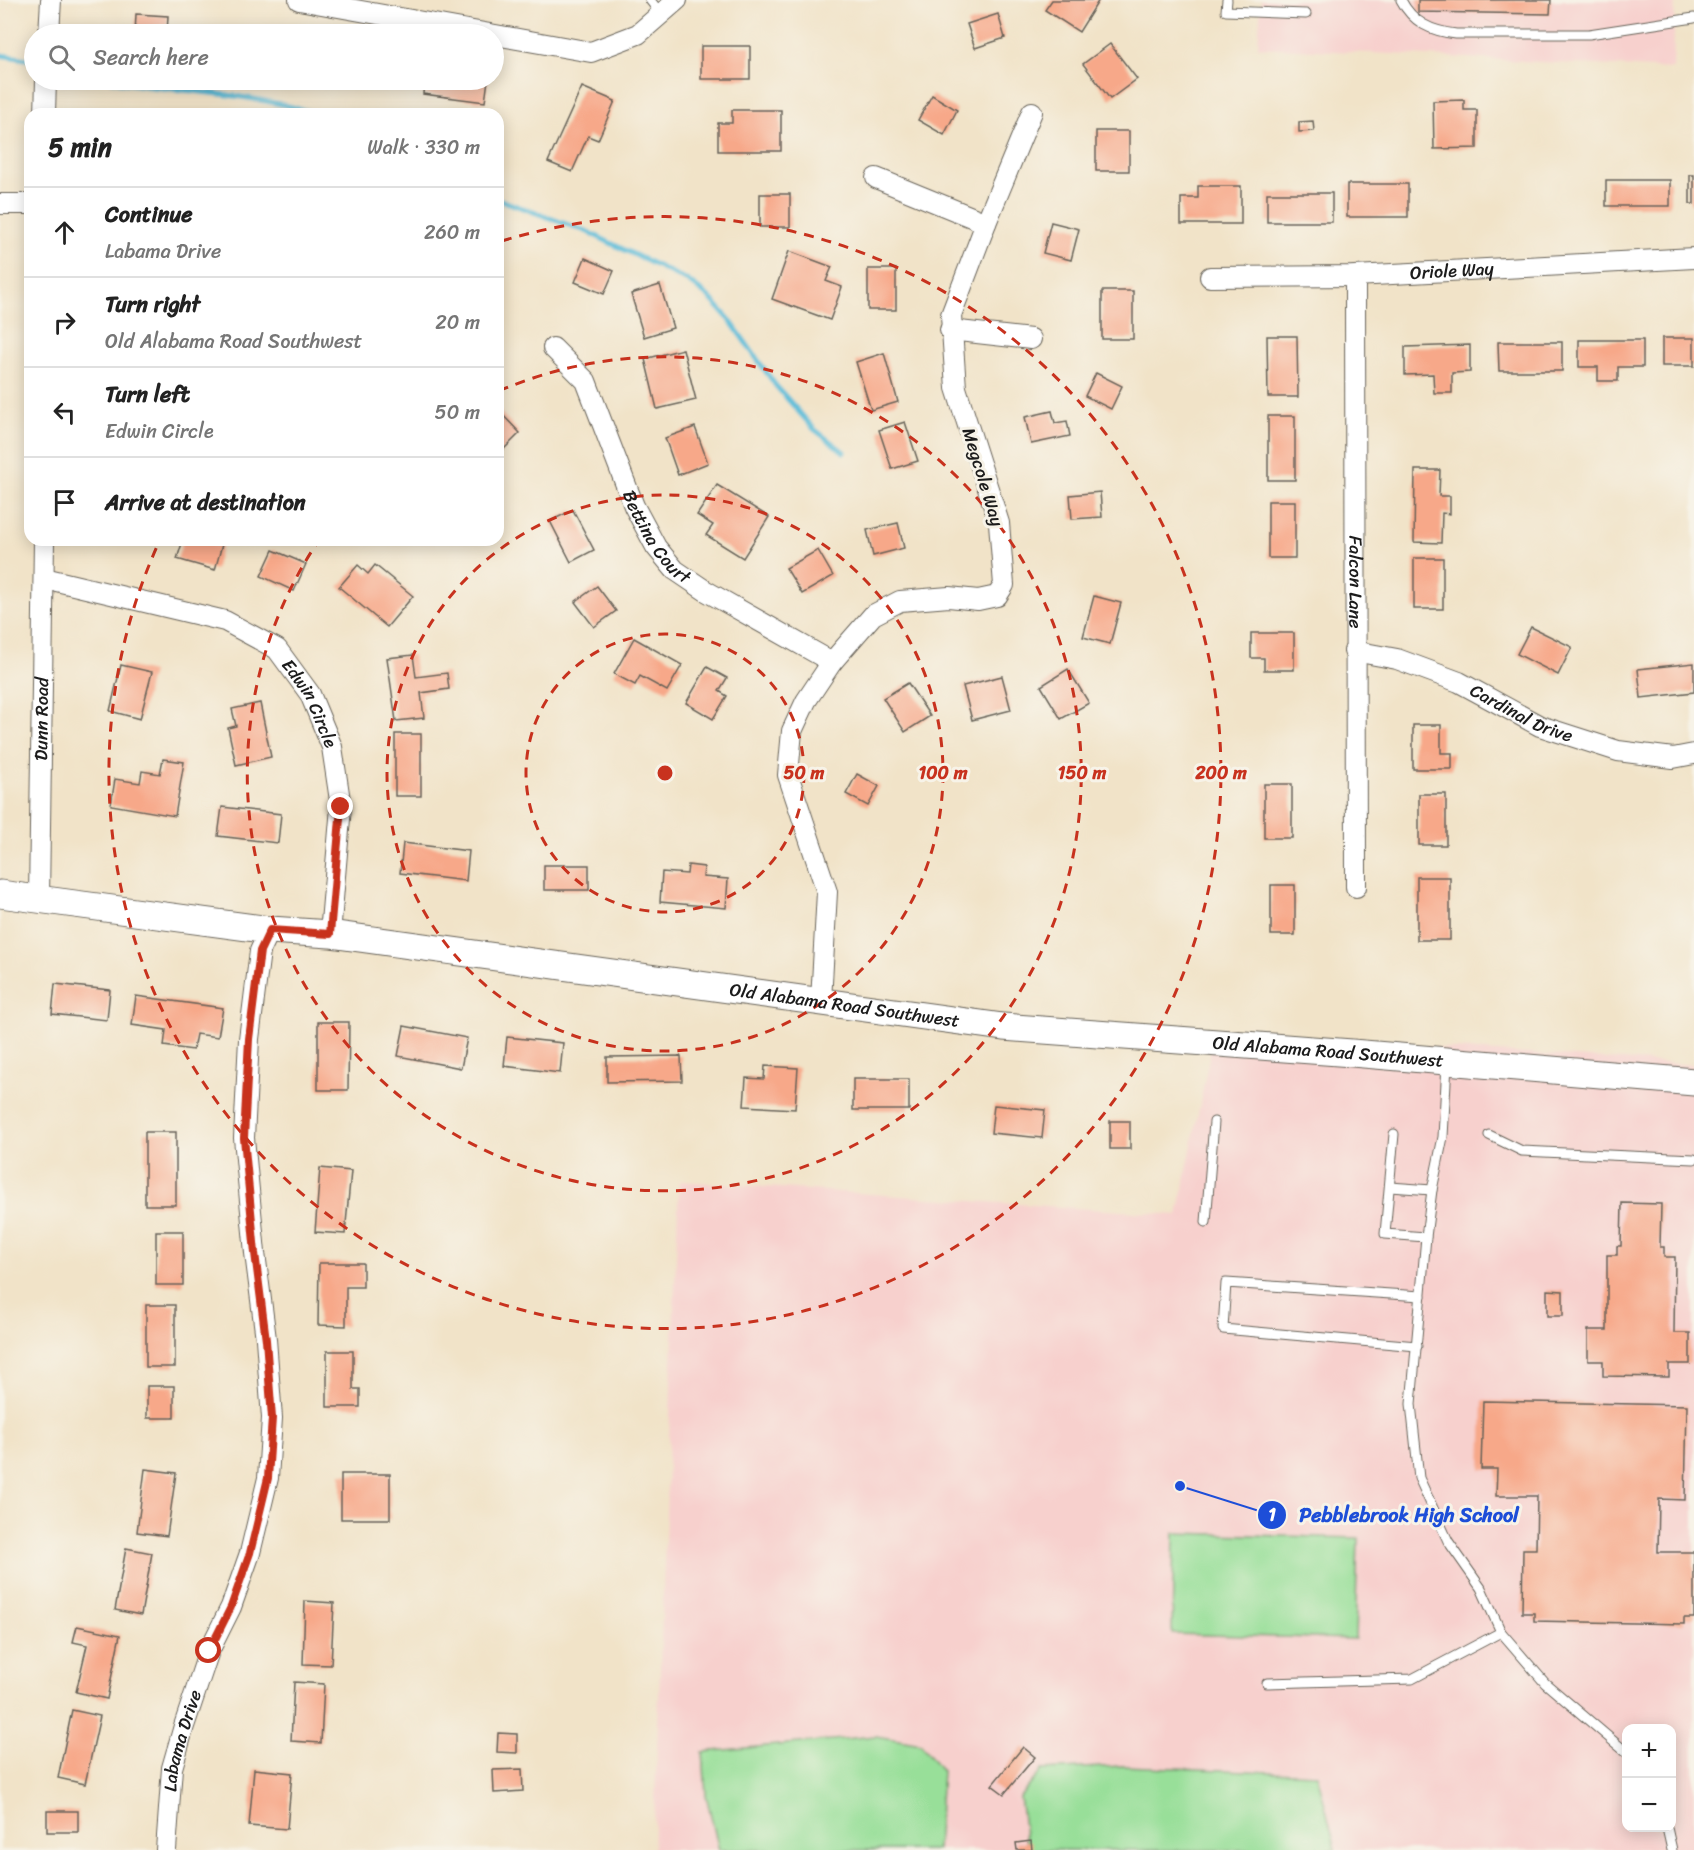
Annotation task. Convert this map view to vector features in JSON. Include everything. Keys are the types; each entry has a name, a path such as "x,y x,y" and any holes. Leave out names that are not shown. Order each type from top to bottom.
{"street":[{"path":"50,24 51,0"},
{"path":"299,0 345,4 448,24"},
{"path":"504,35 591,52 638,34 655,7 677,0"},
{"path":"45,108 46,90"},
{"name":"Megcole Way","path":"821,1001 827,892 788,775 788,754 792,731 806,701 832,662 873,615 900,601 950,597 978,600 997,596 1004,585 999,523 956,388 950,330 951,315 1032,112"},
{"path":"876,178 986,223"},
{"path":"0,204 24,204"},
{"name":"Oriole Way","path":"1210,277 1356,276 1694,258"},
{"name":"Falcon Lane","path":"1356,276 1354,651 1356,887"},
{"path":"950,330 1031,339"},
{"name":"Bettina Court","path":"553,348 586,381 634,506 656,547 675,570 706,591 832,662"},
{"name":"Dunn Road","path":"39,899 44,546"},
{"name":"Edwin Circle","path":"44,578 225,621 277,649 310,694 332,747 341,807 330,934"},
{"name":"Cardinal Drive","path":"1354,651 1397,659 1459,682 1540,726 1618,751 1673,758 1694,754"},
{"name":"Old Alabama Road Southwest","path":"0,894 270,930 330,934 1003,1027 1694,1082"},
{"name":"Labama Drive","path":"166,1850 172,1768 175,1757 209,1651 231,1607 250,1553 268,1478 272,1418 244,1138 249,1039 260,951 270,930"}],"lane":[{"path":"1227,0 1226,11 1306,14"},
{"path":"1401,0 1406,11 1422,24 1437,32 1456,34 1589,34 1694,18"},
{"path":"1447,1062 1443,1137 1426,1237 1411,1404 1419,1478 1448,1541 1481,1588 1501,1632 1545,1683 1622,1749"},
{"path":"1206,1222 1214,1122"},
{"path":"1394,1134 1385,1234 1426,1237"},
{"path":"1489,1135 1522,1151 1694,1159"},
{"path":"1390,1187 1432,1191"},
{"path":"1416,1346 1223,1329 1226,1283 1421,1296"},
{"path":"1267,1683 1412,1679 1501,1632"},
{"path":"1668,1832 1672,1850"}],"shaded area":[{"path":"1261,0 1675,0 1673,69 1258,47"},
{"path":"1214,1033 1694,1065 1694,1850 653,1850 679,1181 1178,1215"}],"green space":[{"path":"1174,1533 1358,1538 1355,1639 1172,1634"},
{"path":"876,1736 921,1744 942,1771 937,1850 719,1850 706,1795 703,1752"},
{"path":"1123,1766 1317,1774 1336,1850 1027,1850 1020,1797 1042,1770"}],"building":[{"path":"1052,0 1099,0 1079,32 1045,10"},
{"path":"1418,0 1551,0 1550,14 1418,12"},
{"path":"136,14 168,16 168,24 136,24"},
{"path":"998,14 1005,38 975,48 967,24"},
{"path":"1110,44 1137,79 1110,99 1083,64"},
{"path":"701,46 750,46 750,79 701,79"},
{"path":"582,87 615,101 598,140 588,136 572,172 548,162"},
{"path":"423,90 487,90 485,102 423,94"},
{"path":"932,95 957,110 944,135 918,120"},
{"path":"1464,100 1464,110 1477,110 1477,148 1434,149 1433,101"},
{"path":"732,110 781,110 781,151 718,151 718,123 732,123"},
{"path":"1313,121 1314,131 1299,132 1299,122"},
{"path":"1096,131 1129,131 1129,171 1096,171"},
{"path":"1690,175 1694,175 1694,204 1690,204"},
{"path":"1606,180 1670,180 1670,206 1606,206"},
{"path":"1347,184 1408,184 1408,217 1347,217"},
{"path":"1198,186 1241,186 1241,224 1181,224 1181,198 1198,198"},
{"path":"1267,193 1332,193 1332,222 1267,222"},
{"path":"760,194 790,194 790,227 760,227"},
{"path":"1051,222 1079,229 1071,260 1043,253"},
{"path":"789,251 832,267 826,281 842,287 830,320 772,299"},
{"path":"585,258 614,271 604,294 575,282"},
{"path":"868,269 896,269 896,310 868,310"},
{"path":"660,285 673,328 644,337 631,294"},
{"path":"1102,291 1133,291 1133,339 1102,339"},
{"path":"1267,336 1297,336 1298,397 1268,397"},
{"path":"1662,338 1694,338 1694,366 1662,366"},
{"path":"1579,340 1643,340 1643,367 1618,367 1618,381 1598,381 1598,367 1579,367"},
{"path":"1498,342 1562,342 1562,371 1499,371"},
{"path":"1470,345 1470,372 1452,373 1452,393 1434,393 1433,374 1405,375 1405,347"},
{"path":"683,349 696,400 657,409 645,359"},
{"path":"884,353 898,402 871,410 856,362"},
{"path":"1096,373 1122,386 1111,409 1085,396"},
{"path":"1052,411 1055,423 1067,421 1070,436 1031,444 1025,417"},
{"path":"504,416 520,433 504,449"},
{"path":"1268,416 1295,416 1295,480 1268,480"},
{"path":"905,422 918,461 892,469 879,430"},
{"path":"695,427 708,463 678,475 665,438"},
{"path":"1415,470 1440,470 1439,496 1450,496 1450,514 1442,513 1441,543 1414,542"},
{"path":"717,485 769,517 743,558 706,535 713,525 697,515"},
{"path":"1100,492 1102,517 1072,519 1070,495"},
{"path":"1268,501 1295,501 1295,558 1268,558"},
{"path":"573,510 594,550 571,562 550,521"},
{"path":"898,523 904,548 873,556 867,530"},
{"path":"181,546 222,546 215,570 177,559"},
{"path":"273,550 306,564 294,591 261,576"},
{"path":"818,550 833,576 802,594 786,568"},
{"path":"1414,558 1443,558 1443,609 1414,609"},
{"path":"358,565 368,574 375,565 413,596 387,627 339,587"},
{"path":"597,586 616,611 594,627 575,602"},
{"path":"1094,596 1121,603 1110,644 1083,637"},
{"path":"1531,627 1572,647 1558,675 1517,654"},
{"path":"1251,633 1294,633 1294,670 1264,670 1264,658 1251,658"},
{"path":"634,638 682,665 667,691 640,676 635,685 614,674"},
{"path":"413,655 416,677 447,673 449,689 421,693 424,718 396,721 387,658"},
{"path":"1694,663 1694,692 1641,698 1638,669"},
{"path":"121,665 152,672 140,719 110,711"},
{"path":"707,667 727,678 719,691 727,696 713,719 686,703"},
{"path":"1068,669 1089,703 1061,719 1041,686"},
{"path":"1002,676 1011,710 972,720 963,686"},
{"path":"908,683 930,716 905,732 883,698"},
{"path":"260,703 271,757 236,765 228,728 236,726 232,709"},
{"path":"1413,725 1441,725 1441,753 1452,753 1452,769 1413,769"},
{"path":"395,734 421,734 421,796 395,796"},
{"path":"163,759 184,762 175,816 111,805 115,779 140,783 142,771 160,774"},
{"path":"857,774 879,786 868,806 846,794"},
{"path":"1264,784 1292,784 1292,838 1264,838"},
{"path":"1419,794 1446,794 1446,845 1419,845"},
{"path":"222,807 281,814 278,843 218,836"},
{"path":"403,843 469,851 466,881 400,873"},
{"path":"544,865 589,865 589,890 544,890"},
{"path":"688,865 704,867 703,877 728,879 726,908 660,902 662,872 687,874"},
{"path":"1417,877 1450,877 1450,940 1417,940"},
{"path":"1271,885 1295,885 1295,935 1271,935"},
{"path":"55,984 110,990 107,1020 52,1014"},
{"path":"136,996 223,1008 218,1037 196,1034 193,1050 164,1046 166,1030 132,1025"},
{"path":"318,1022 349,1022 348,1090 318,1090"},
{"path":"404,1026 467,1038 461,1068 398,1056"},
{"path":"507,1037 563,1043 560,1073 504,1066"},
{"path":"681,1056 682,1081 607,1082 607,1057"},
{"path":"765,1066 798,1068 795,1109 744,1106 746,1078 764,1079"},
{"path":"853,1079 909,1079 909,1110 853,1110"},
{"path":"994,1105 1045,1110 1042,1138 991,1133"},
{"path":"1110,1121 1130,1121 1130,1149 1110,1149"},
{"path":"145,1132 176,1132 176,1205 145,1205"},
{"path":"320,1168 351,1171 345,1234 315,1232"},
{"path":"1622,1203 1661,1204 1660,1247 1664,1247 1664,1257 1675,1257 1674,1333 1690,1333 1690,1364 1669,1364 1669,1377 1603,1376 1603,1361 1588,1361 1588,1330 1607,1330 1607,1255 1617,1255 1617,1246 1621,1246"},
{"path":"156,1231 183,1231 183,1285 156,1285"},
{"path":"319,1263 363,1263 363,1287 346,1287 346,1326 318,1325"},
{"path":"1547,1290 1563,1291 1563,1316 1547,1316"},
{"path":"146,1305 175,1305 175,1367 146,1367"},
{"path":"327,1351 353,1351 353,1389 360,1389 360,1407 327,1407"},
{"path":"147,1386 174,1386 174,1418 147,1418"},
{"path":"1483,1401 1687,1405 1685,1500 1659,1499 1658,1552 1694,1552 1694,1618 1684,1618 1684,1624 1534,1621 1534,1613 1522,1613 1523,1549 1536,1549 1537,1496 1496,1496 1497,1469 1481,1469"},
{"path":"145,1469 176,1473 167,1536 137,1532"},
{"path":"341,1474 390,1474 390,1519 341,1519"},
{"path":"126,1548 152,1553 141,1615 115,1610"},
{"path":"305,1601 334,1603 331,1665 303,1664"},
{"path":"77,1626 120,1635 107,1699 76,1692 87,1645 73,1642"},
{"path":"294,1682 324,1684 321,1743 291,1741"},
{"path":"72,1710 100,1716 85,1784 58,1778"},
{"path":"498,1733 517,1734 517,1753 497,1752"},
{"path":"1023,1747 1035,1757 1004,1794 992,1785"},
{"path":"254,1769 292,1773 287,1829 249,1826"},
{"path":"522,1769 523,1791 494,1793 493,1770"},
{"path":"47,1811 78,1811 78,1832 47,1832"},
{"path":"1031,1841 1032,1850 1017,1850 1016,1843"}],"waterway":[{"path":"0,55 24,59"},
{"path":"180,90 246,98 296,108"},
{"path":"504,201 588,232 688,281 710,298 729,319 776,386 814,429 844,452"}],"place":[{"name":"Pebblebrook High School","path":"1180,1486"}],"route":[{"path":"209,1651 231,1607 250,1553 268,1478 272,1418 244,1138 249,1039 260,951 270,930 330,934 341,807"}]}
